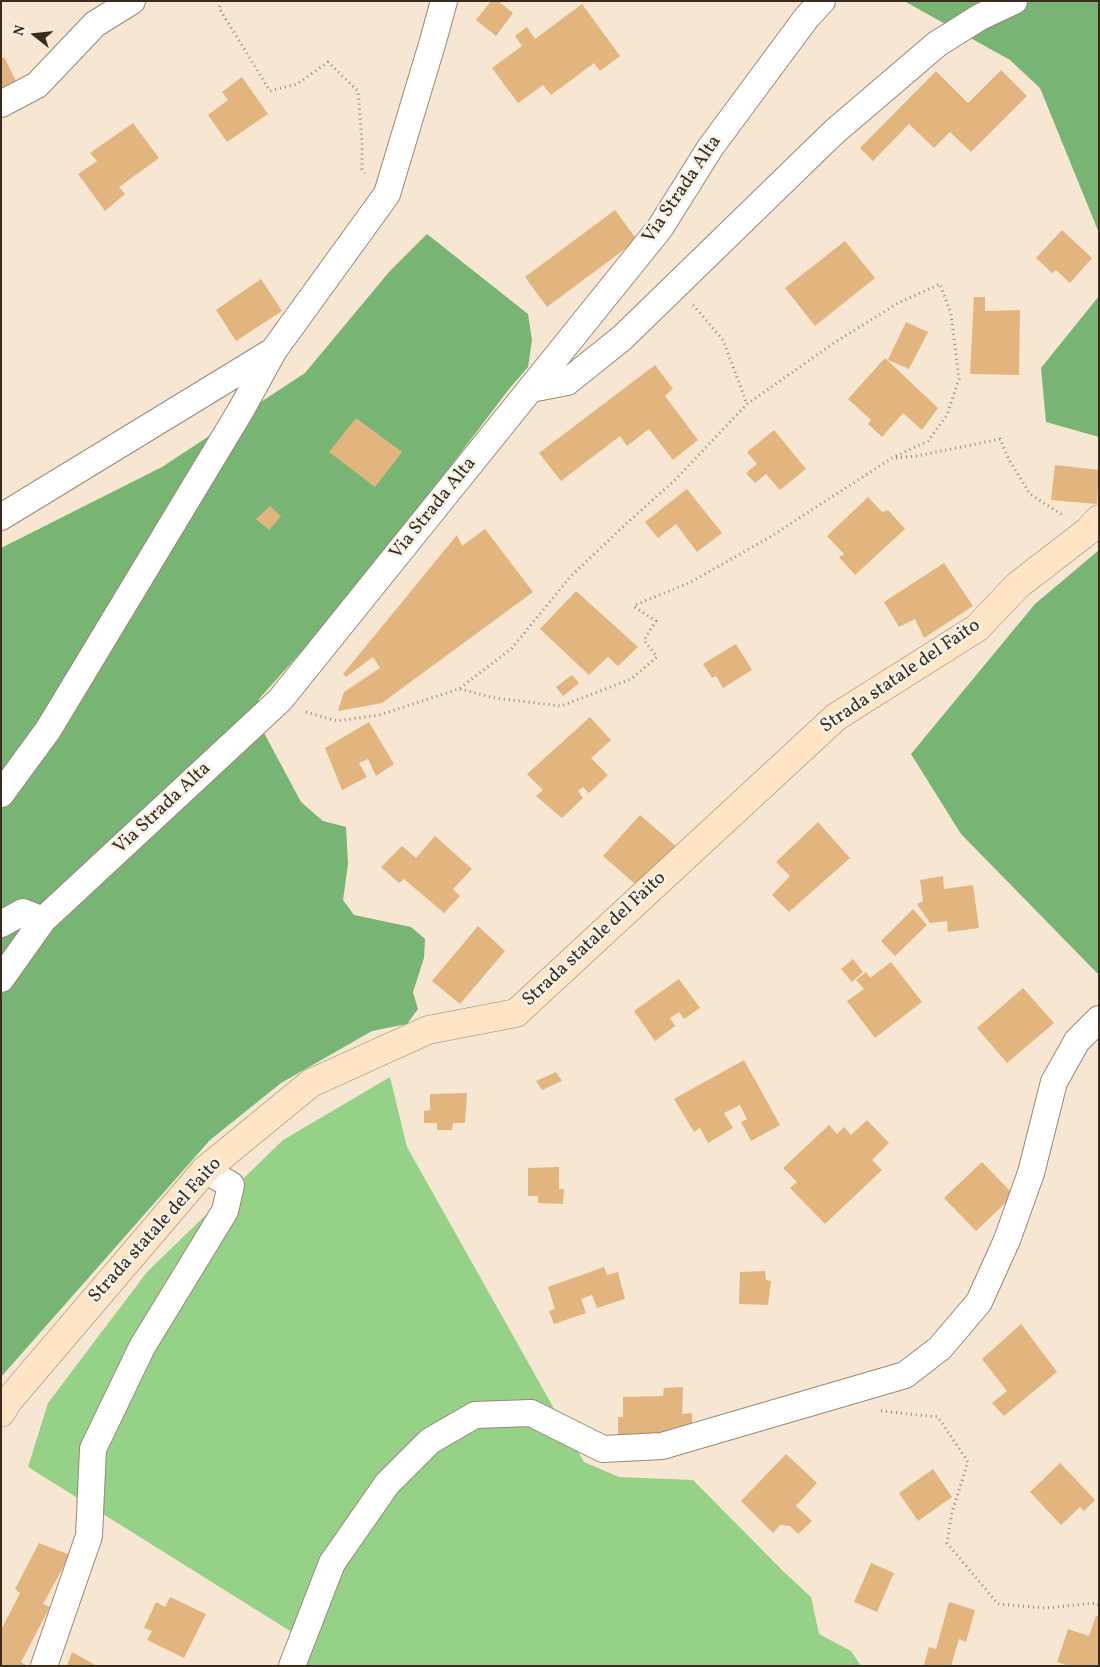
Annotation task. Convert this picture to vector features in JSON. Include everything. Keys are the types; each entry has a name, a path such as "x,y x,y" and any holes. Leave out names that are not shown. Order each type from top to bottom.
{"street":[{"path":"1,104 37,85 96,24 132,1"},
{"path":"1,794 48,730 241,410 274,350 388,194 444,1"},
{"name":"Via Strada Alta","path":"1,979 43,920 280,700 660,228 710,148 807,17 822,1"},
{"path":"531,389 567,382 622,338 834,132 937,44 980,17 1014,1"},
{"path":"1,517 274,350"},
{"name":"Strada statale del Faito","path":"1,1414 9,1400 205,1170 311,1083 428,1030 516,1013 836,717 977,628 1018,585 1093,525"},
{"path":"1,924 23,912 43,920"},
{"path":"292,1666 332,1563 387,1484 430,1441 475,1415 531,1413 603,1449 662,1446 905,1375 940,1348 980,1302 1007,1240 1031,1173 1054,1082 1078,1041 1099,1019"},
{"path":"44,1666 89,1536 93,1449 142,1347 226,1211 231,1185 205,1170"}],"path":[{"path":"221,1 219,8 270,92 297,84 328,62 358,91 362,169 383,201"},
{"path":"280,700 307,713 337,721 379,715 459,689 512,648 571,576 675,480 747,404 837,341 898,303 940,284 951,314 958,379 947,415 928,441 892,458 770,537 691,582 633,606 656,621 644,640 657,657 631,679 560,706 495,698 459,689"},
{"path":"676,285 723,340 747,404"},
{"path":"892,458 916,456 1000,439 1009,460 1030,494 1093,525"},
{"path":"872,1410 938,1417 968,1462 952,1512 947,1543 998,1604 1046,1608 1096,1603 1099,1605"}],"green space":[{"path":"904,1 1099,1 1099,233 1040,88 1010,60"},
{"path":"427,234 528,314 532,340 528,367 509,389 412,517 317,634 259,699 255,716 301,802 323,821 346,827 348,864 343,900 354,915 411,927 425,939 424,958 413,992 418,1009 407,1024 372,1031 281,1083 210,1140 1,1377 1,548 162,467 305,373 389,272"},
{"path":"1099,296 1099,437 1046,422 1041,368"},
{"path":"1099,550 1099,975 961,834 911,754 1035,604"},
{"path":"390,1077 407,1147 584,1462 619,1477 693,1480 811,1597 819,1634 851,1651 861,1666 306,1666 314,1646 28,1467 48,1403 147,1272 283,1140"}],"building":[{"path":"491,1 498,1 513,13 496,36 476,20"},
{"path":"582,4 620,56 600,71 594,63 551,95 543,85 518,103 492,68 522,46 515,36 527,27 535,39"},
{"path":"4,57 17,83 1,91 1,59"},
{"path":"1001,70 1027,96 971,152 950,132 934,148 909,124 873,161 860,148 936,71 968,103"},
{"path":"242,77 268,114 227,142 208,115 228,100 222,92"},
{"path":"133,123 159,158 119,187 125,194 105,211 78,174 97,161 90,153"},
{"path":"615,210 637,240 547,307 525,277"},
{"path":"1062,230 1092,258 1070,283 1056,270 1052,273 1036,258"},
{"path":"845,241 875,278 815,326 785,288"},
{"path":"261,279 282,311 236,341 216,310"},
{"path":"974,297 985,297 985,311 1020,310 1019,375 970,374"},
{"path":"906,322 928,332 909,369 888,360"},
{"path":"885,358 938,408 922,430 903,413 882,437 868,424 871,420 848,399"},
{"path":"655,365 673,389 665,396 698,440 673,460 649,429 627,446 620,436 561,481 539,453"},
{"path":"356,418 402,452 375,487 329,452"},
{"path":"774,430 806,469 780,490 766,474 755,483 746,473 757,464 747,452"},
{"path":"1055,465 1099,470 1097,504 1051,500"},
{"path":"687,489 722,533 697,552 676,524 658,538 645,522"},
{"path":"868,497 882,512 888,510 905,529 855,575 839,557 844,554 827,536"},
{"path":"270,506 281,516 269,530 256,519"},
{"path":"485,529 533,592 382,703 338,711 344,692 380,668 373,657 346,677 343,674 457,535 462,546"},
{"path":"944,563 973,606 924,638 915,619 899,627 884,602"},
{"path":"576,591 638,647 618,666 608,657 589,675 540,629"},
{"path":"736,644 752,670 723,688 716,676 712,678 703,664"},
{"path":"572,675 579,683 563,696 556,687"},
{"path":"590,717 611,740 591,758 608,775 589,793 583,787 578,791 583,798 562,818 536,796 543,790 527,774"},
{"path":"369,722 394,764 376,776 368,759 359,763 367,777 342,790 325,748"},
{"path":"640,815 678,848 642,890 603,856"},
{"path":"818,822 850,858 789,912 772,895 790,876 776,862"},
{"path":"435,836 472,869 453,889 460,896 444,913 404,879 399,883 381,867 402,846 416,858"},
{"path":"943,876 944,889 973,885 979,928 948,932 947,921 930,923 917,904 923,901 920,880"},
{"path":"913,909 927,925 895,956 881,941"},
{"path":"478,926 505,951 460,1004 432,981"},
{"path":"853,959 863,972 852,982 841,969"},
{"path":"891,962 922,1002 875,1038 847,1001 864,989 856,980 866,972 870,978"},
{"path":"679,979 700,1008 684,1019 679,1012 670,1018 675,1026 655,1041 634,1011"},
{"path":"1023,988 1054,1023 1007,1063 977,1028"},
{"path":"744,1060 780,1125 751,1141 741,1122 747,1119 740,1105 724,1113 733,1128 708,1143 700,1128 694,1132 674,1099"},
{"path":"556,1072 562,1081 542,1090 536,1081"},
{"path":"467,1093 465,1123 453,1123 452,1130 437,1130 437,1123 424,1123 424,1111 430,1110 430,1094"},
{"path":"867,1120 889,1143 872,1160 882,1170 825,1224 790,1188 797,1182 783,1168 829,1125 837,1134 844,1127 851,1135"},
{"path":"982,1162 1014,1195 976,1231 944,1198"},
{"path":"559,1167 559,1189 564,1189 563,1204 538,1203 538,1196 528,1196 528,1168"},
{"path":"604,1267 607,1275 618,1272 625,1299 597,1308 592,1295 581,1299 586,1313 554,1324 549,1311 555,1309 548,1287"},
{"path":"765,1271 766,1280 771,1281 768,1305 739,1304 740,1272"},
{"path":"1021,1324 1057,1372 1004,1416 992,1403 1007,1391 982,1359"},
{"path":"683,1387 682,1414 692,1413 692,1432 618,1438 618,1417 623,1417 623,1397 663,1396 664,1388"},
{"path":"786,1454 817,1483 796,1506 812,1521 798,1534 790,1526 780,1525 773,1533 741,1501"},
{"path":"1060,1463 1095,1500 1084,1511 1080,1507 1061,1525 1030,1492"},
{"path":"933,1469 952,1497 918,1521 899,1493"},
{"path":"39,1543 70,1555 43,1604 50,1607 21,1662 27,1666 1,1666 1,1630 20,1593 15,1589"},
{"path":"871,1563 894,1573 877,1612 854,1602"},
{"path":"170,1597 206,1614 184,1658 147,1640 152,1631 144,1628 156,1602 165,1607"},
{"path":"949,1602 975,1610 966,1642 959,1639 951,1666 924,1665 929,1647 936,1649"},
{"path":"1096,1616 1099,1617 1098,1666 1069,1666 1057,1662 1068,1629 1089,1636"},
{"path":"72,1652 97,1666 67,1666"}]}
